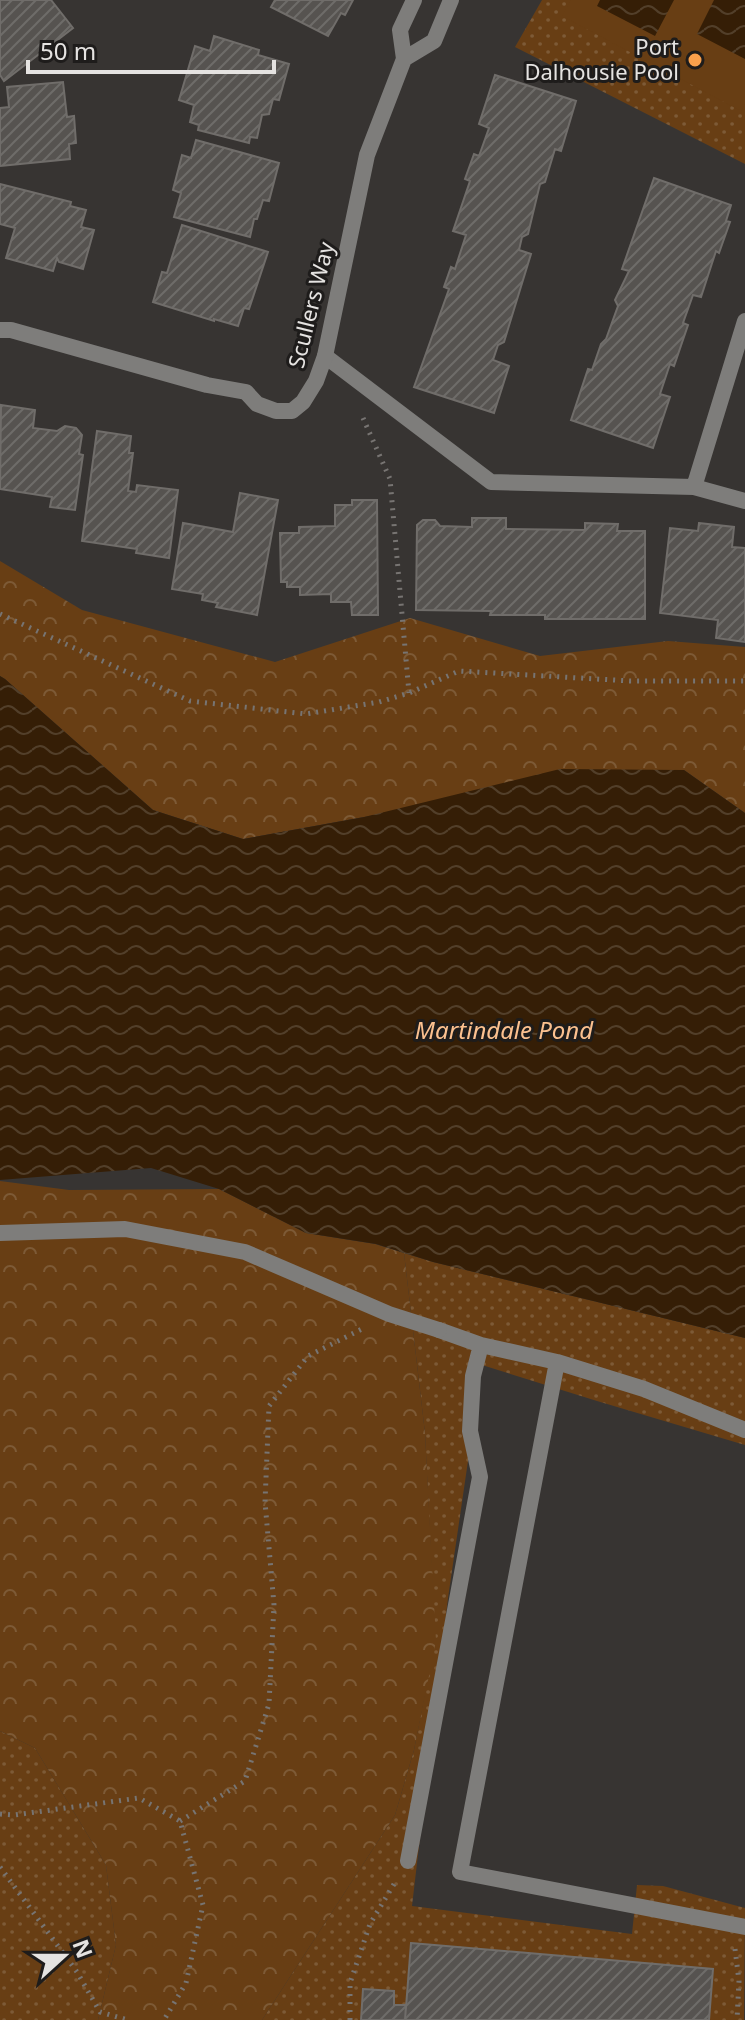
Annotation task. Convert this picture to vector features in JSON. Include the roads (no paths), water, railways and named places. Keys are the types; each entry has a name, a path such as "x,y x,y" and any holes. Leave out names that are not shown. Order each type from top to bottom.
{"street":[{"name":"Scullers Way","path":"4,327 207,385 246,392 257,404 276,411 292,411 303,402 316,381 325,356 367,155 404,59 400,30 414,0"},
{"path":"404,59 434,41 451,0"},
{"path":"694,487 745,321"},
{"path":"325,356 491,482 694,487 745,501"},
{"path":"0,1233 125,1229 245,1252 389,1314 481,1345 557,1362 644,1389 745,1430"},
{"path":"408,1861 480,1477 470,1431 473,1376 481,1345"},
{"path":"557,1362 460,1872 739,1926"}],"water":[{"path":"600,0 674,0 655,36 597,6"},
{"path":"714,0 745,0 745,59 697,34"},
{"name":"Martindale Pond","path":"0,676 153,810 243,839 364,817 560,769 684,770 745,813 745,1338 433,1262 376,1244 306,1233 219,1189 151,1168 0,1180"}],"place":[{"name":"Port Dalhousie Pool","path":"695,60"}]}
